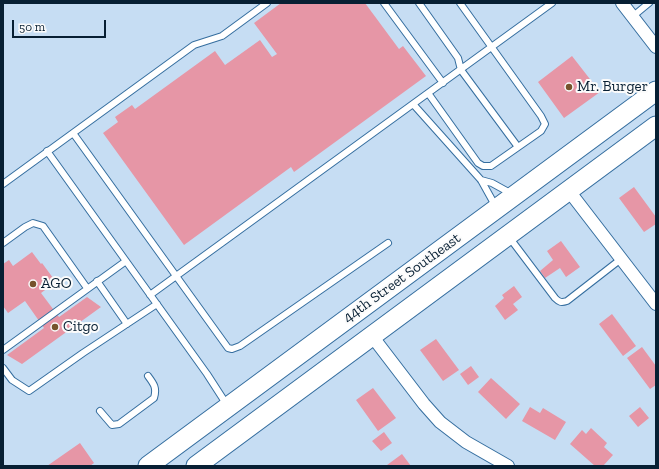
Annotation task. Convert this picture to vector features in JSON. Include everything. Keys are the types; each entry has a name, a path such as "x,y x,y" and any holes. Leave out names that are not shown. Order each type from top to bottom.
{"main road":[{"name":"44th Street Southeast","path":"148,466 656,91"},
{"name":"44th Street Southeast","path":"196,466 656,126"},
{"path":"372,336 373,313 387,289"},
{"path":"181,466 222,438 228,429 231,417 228,406"}],"street":[{"path":"622,3 656,47"},
{"path":"569,191 656,304"},
{"path":"372,336 424,404 440,422 466,442 503,465"}],"lane":[{"path":"3,184 194,45 222,36 267,3"},
{"path":"384,3 443,83"},
{"path":"419,3 458,58 460,70 518,148"},
{"path":"428,93 478,163 483,166 491,166 518,148 541,132 545,124 541,116 460,3"},
{"path":"150,295 552,3"},
{"path":"632,16 649,3"},
{"path":"413,104 480,178 497,208"},
{"path":"73,133 228,348 232,349 240,346 388,244"},
{"path":"47,151 228,406"},
{"path":"480,178 483,166"},
{"path":"480,178 514,196"},
{"path":"3,243 33,223 43,226 87,288"},
{"path":"508,236 559,302 567,301 621,258"},
{"path":"3,350 126,261"},
{"path":"97,281 127,324"},
{"path":"3,368 12,380 29,392 157,304"},
{"path":"100,411 112,425 119,424 154,398 156,392 155,385 148,376"}],"building":[{"path":"281,3 365,3 399,49 403,46 426,76 294,172 291,167 184,245 103,133 118,122 115,117 132,105 135,109 215,51 225,65 260,40 272,57 277,54 254,23"},
{"name":"Mr. Burger","path":"572,56 600,92 564,118 538,82"},
{"path":"634,187 656,217 656,224 644,232 619,198"},
{"path":"561,241 580,267 566,277 560,268 545,278 540,271 553,260 547,251"},
{"path":"32,252 56,282 41,293 59,317 87,297 101,307 22,364 7,355 44,328 25,301 8,313 3,306 3,264 9,260 13,266"},
{"path":"514,286 522,297 513,304 518,310 505,320 495,306 504,298 502,295"},
{"path":"612,314 636,346 623,356 599,324"},
{"path":"436,339 459,370 443,381 420,350"},
{"path":"642,347 656,366 656,385 650,389 627,358"},
{"path":"471,366 479,377 468,385 460,374"},
{"path":"491,378 520,404 506,419 478,392"},
{"path":"373,388 396,418 378,431 356,400"},
{"path":"530,407 540,413 543,408 566,422 555,440 522,421"},
{"path":"640,407 649,418 638,427 629,416"},
{"path":"591,428 607,443 604,447 613,455 603,466 595,466 570,444 582,430 586,434"},
{"path":"384,432 392,443 381,451 372,441"},
{"path":"80,443 94,463 90,466 47,466"},
{"path":"402,454 411,466 387,465"}],"place":[{"name":"Mr. Burger","path":"569,87"},
{"name":"AGO","path":"33,284"},
{"name":"Citgo","path":"55,327"}]}
